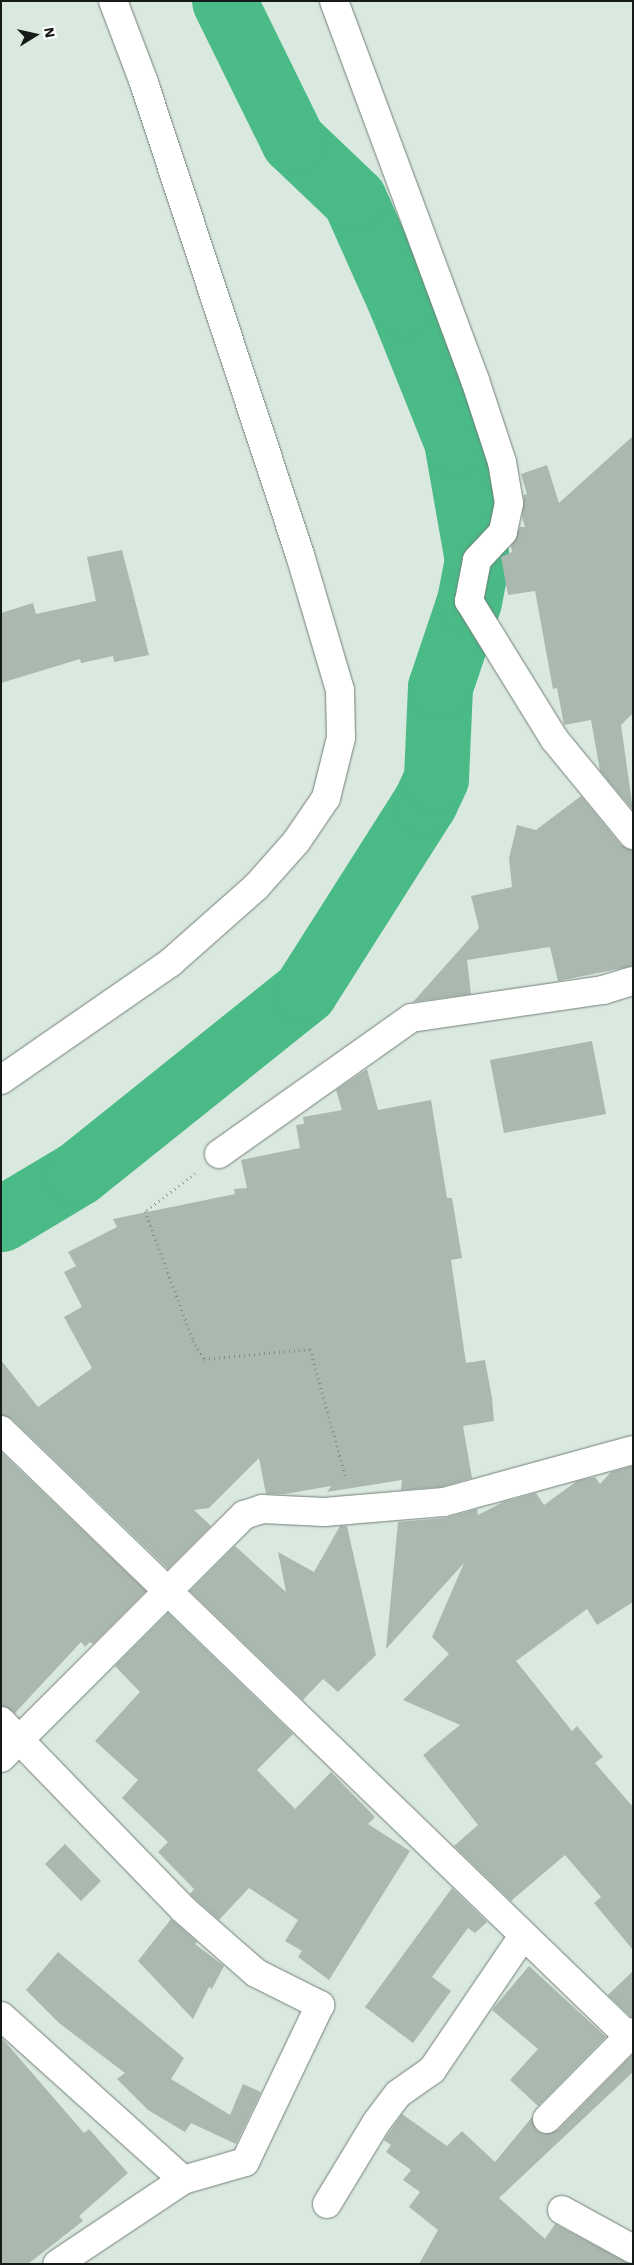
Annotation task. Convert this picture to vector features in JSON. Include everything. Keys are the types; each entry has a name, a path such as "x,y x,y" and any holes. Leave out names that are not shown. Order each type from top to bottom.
{"street":[{"path":"1,1080 170,963 256,887 296,842 326,798 341,738 340,690 300,555 143,80 112,1"},
{"path":"334,1 475,380 502,462 509,503 502,532 477,560 469,601 555,740 633,835"},
{"path":"219,1154 411,1018 603,990 633,982"},
{"path":"1,1430 524,1936 630,2034 547,2119"},
{"path":"58,2264 183,2180 245,2162 320,2006 256,1973 183,1909 8,1739 167,1592 244,1515 262,1509 324,1512 444,1502 633,1450"},
{"path":"327,2204 376,2123 398,2094 432,2070 524,1936"},
{"path":"1,2016 183,2180"},
{"path":"562,2210 633,2250"}],"path":[{"path":"219,1154 145,1211 185,1324 204,1359 310,1349 354,1509"}],"building":[{"path":"633,436 633,713 621,725 633,810 600,771 591,720 564,725 557,688 553,689 535,591 508,595 501,557 512,552 511,546 520,527 525,527 522,517 524,495 527,494 521,474 547,465 559,503"},
{"path":"122,550 149,655 114,662 113,656 81,663 80,659 1,683 1,613 33,603 36,614 96,601 87,557"},
{"path":"581,796 621,845 633,850 633,966 558,981 550,947 467,960 471,994 413,1002 479,928 471,896 512,887 509,858 517,825 536,830"},
{"path":"592,1041 606,1114 504,1133 490,1060"},
{"path":"367,1069 378,1110 431,1100 447,1198 452,1198 462,1258 451,1260 466,1363 485,1360 492,1398 494,1421 463,1426 472,1478 441,1487 401,1490 402,1480 327,1492 331,1486 285,1494 266,1494 259,1458 209,1508 194,1510 211,1526 168,1569 12,1419 1,1415 1,1360 38,1407 92,1368 64,1317 82,1307 64,1272 76,1266 68,1252 117,1227 113,1219 235,1194 234,1189 247,1188 241,1160 300,1148 296,1125 304,1124 303,1117 342,1110 336,1090"},
{"path":"1,1452 146,1591 93,1644 90,1642 85,1647 81,1642 15,1713 1,1706"},
{"path":"633,1466 633,1602 597,1625 587,1609 516,1661 572,1731 577,1726 603,1757 595,1763 633,1807 633,1950 594,1903 601,1897 565,1855 511,1901 454,1846 478,1825 423,1755 460,1725 403,1700 449,1654 432,1637 464,1563 386,1649 398,1522 445,1518 477,1509 478,1515 503,1502 536,1493 544,1505 577,1481 595,1477 600,1484 611,1472"},
{"path":"340,1526 347,1526 376,1655 338,1692 323,1679 303,1700 190,1591 235,1546 286,1592 278,1552 314,1572"},
{"path":"168,1613 293,1734 257,1770 295,1809 331,1772 375,1817 368,1824 410,1851 329,1980 298,1957 302,1951 285,1941 298,1920 249,1888 219,1920 190,1894 194,1889 158,1852 168,1842 122,1798 138,1780 95,1741 140,1692 115,1666"},
{"path":"65,1844 101,1881 81,1901 45,1864"},
{"path":"452,1888 487,1922 475,1933 468,1928 432,1977 451,1991 413,2043 365,2007"},
{"path":"171,1919 197,1942 195,1944 224,1966 212,1989 209,1987 193,2019 138,1961"},
{"path":"58,1952 184,2058 171,2079 230,2115 243,2084 261,2092 236,2144 191,2123 185,2132 148,2110 117,2079 125,2073 59,2023 26,1990"},
{"path":"529,1966 606,2037 538,2106 510,2080 538,2049 492,2010"},
{"path":"633,1971 633,2017 631,2017 608,1995"},
{"path":"1,2037 84,2133 89,2129 128,2173 79,2216 83,2221 28,2264 1,2264"},
{"path":"633,2054 633,2072 499,2198 545,2239 555,2224 630,2264 419,2264 438,2230 409,2207 420,2192 403,2180 411,2170 386,2152 391,2145 384,2140 402,2114 447,2146 462,2131 495,2162 532,2117 536,2130 543,2134 558,2130"}],"waterway":[{"path":"1,1219 78,1173 305,991 425,802 436,778 440,687 469,601 477,560 456,441 401,304 354,199 293,141 224,1"}]}
